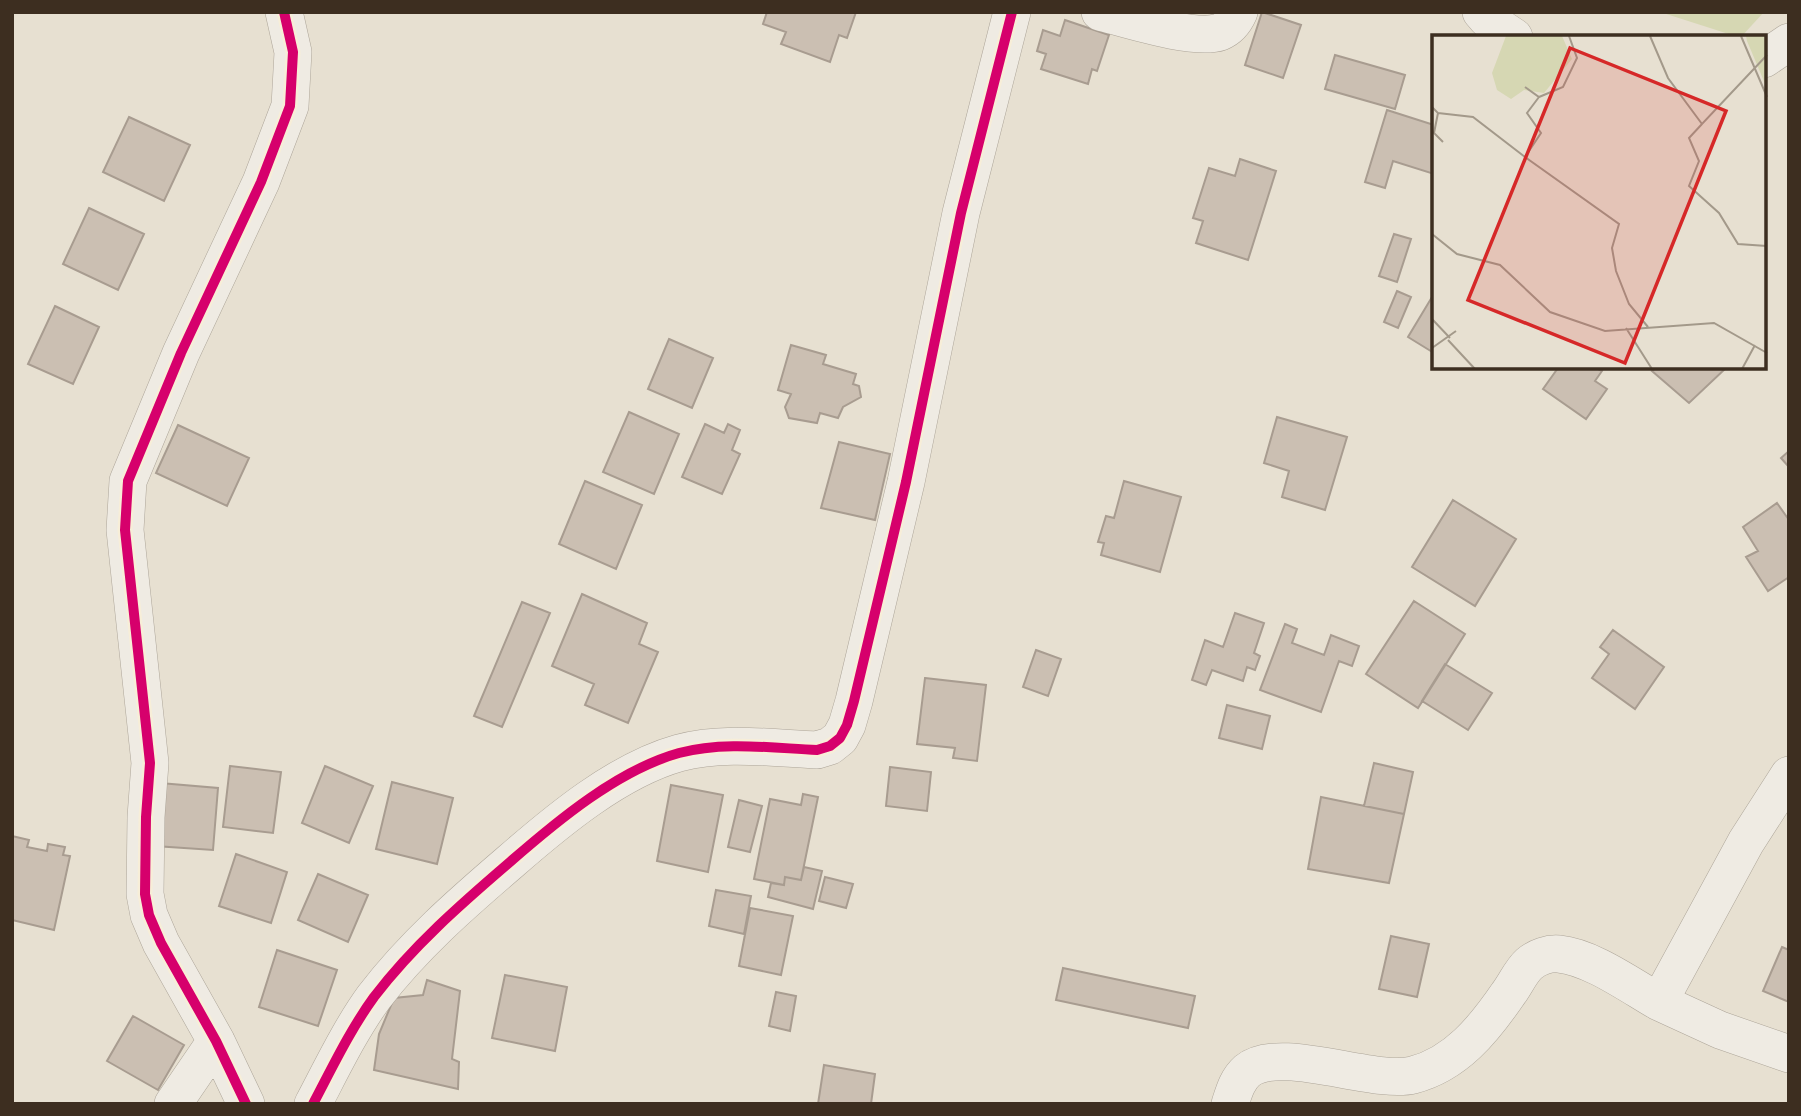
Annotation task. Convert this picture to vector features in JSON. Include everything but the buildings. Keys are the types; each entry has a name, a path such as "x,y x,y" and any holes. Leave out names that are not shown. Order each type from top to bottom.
{"street":[{"path":"246,1104 216,1041 161,943 149,915 145,894 150,763 126,543 127,505 128,481 181,353 261,182 290,106 293,52 284,12"},
{"path":"313,1104 373,998 417,947 457,906 545,832 600,793 635,771 677,754 710,747 817,750 830,746 840,738 854,701 881,590 961,213 1012,12"},
{"path":"1100,12 1157,27 1206,34 1221,31 1235,22 1239,12"},
{"path":"1481,12 1511,35"},
{"path":"1766,58 1789,42"},
{"path":"1659,1002 1746,842 1789,775"},
{"path":"1230,1104 1236,1084 1248,1070 1263,1064 1290,1062 1404,1077 1427,1071 1446,1061 1470,1042 1492,1018 1529,964 1544,956 1558,954 1582,959 1659,1002 1720,1030 1789,1054"},
{"path":"173,1104 216,1041"}],"green space":[{"path":"1660,12 1764,12 1743,35 1732,35"}],"cycle path":[{"path":"246,1104 216,1041 161,943 149,915 145,894 150,763 125,530 128,481 181,353 261,182 290,106 293,52 284,12"},
{"path":"313,1104 365,1010 405,960 474,894 589,798 633,771 679,753 730,746 817,750 830,746 840,738 854,701 906,482 961,213 1012,12"}]}
